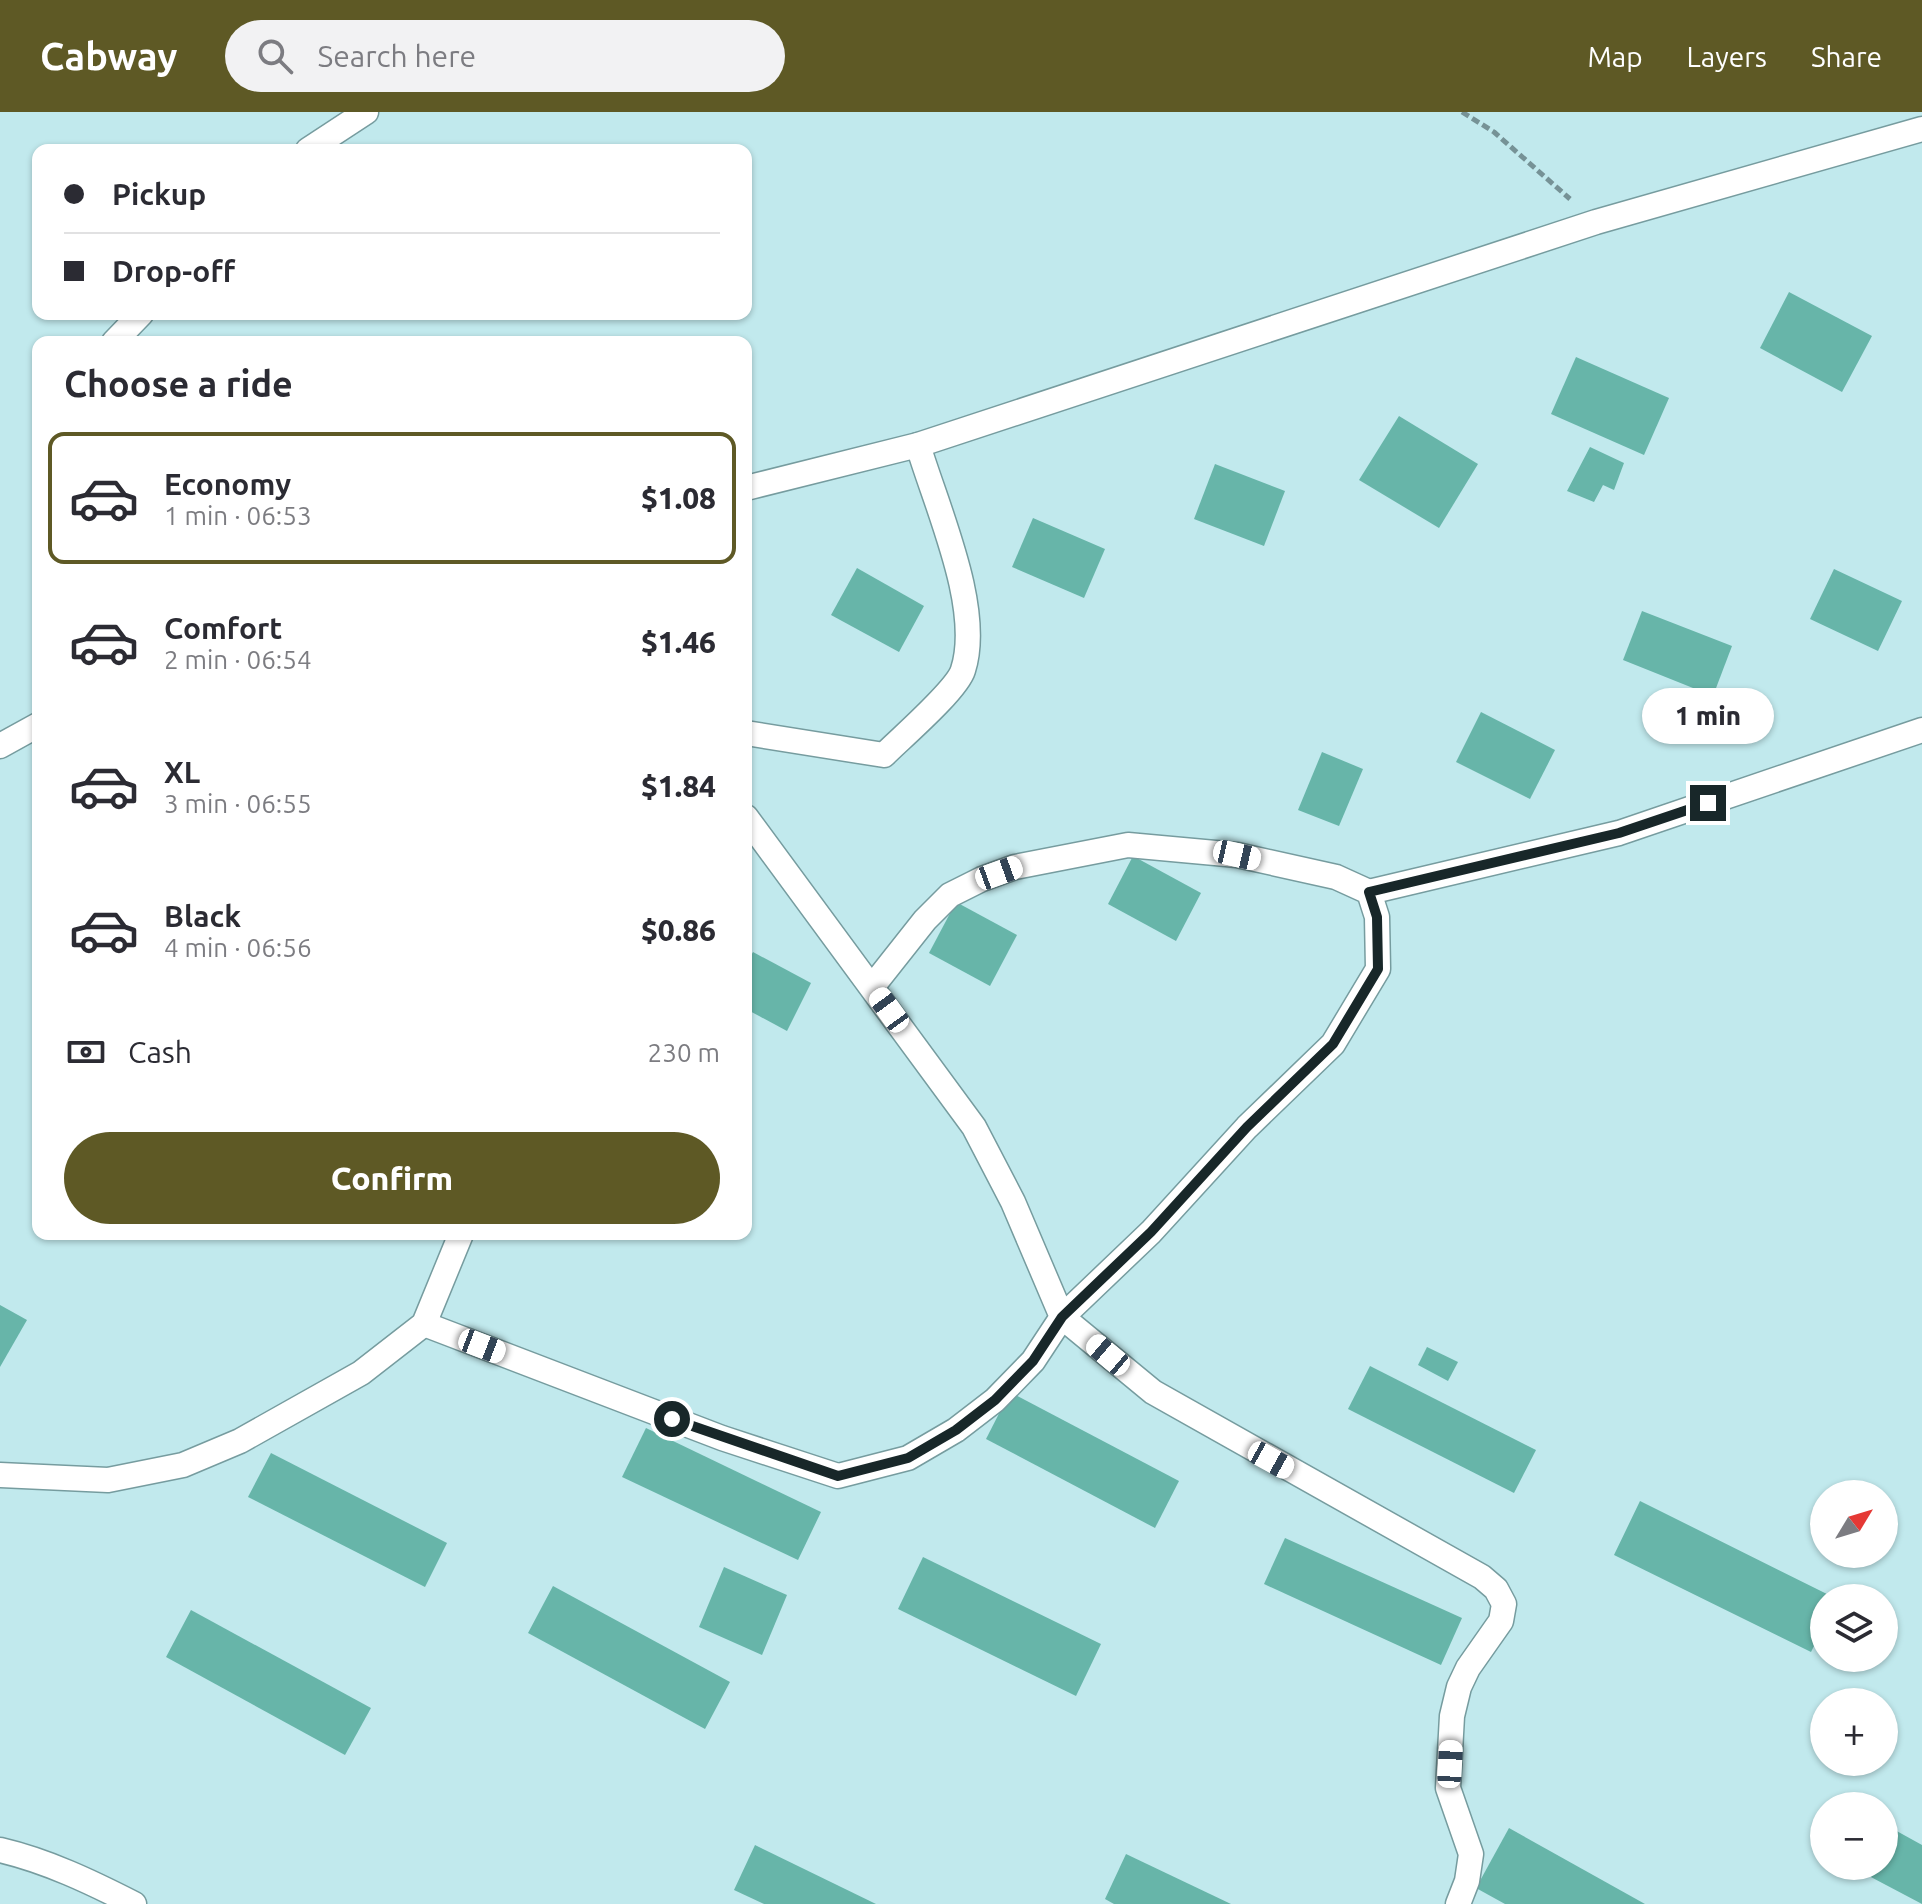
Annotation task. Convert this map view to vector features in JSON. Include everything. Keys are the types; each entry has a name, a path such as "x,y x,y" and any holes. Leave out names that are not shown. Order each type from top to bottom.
{"lane":[{"path":"317,144 366,112"},
{"path":"752,486 918,445 1596,222 1922,129"},
{"path":"120,336 135,320"},
{"path":"752,734 884,755 939,702 963,672 968,629 962,584 918,445"},
{"path":"0,746 32,728"},
{"path":"872,987 925,920 950,895 1015,867 1128,845 1237,855 1336,877 1369,892 1619,833 1922,730"},
{"path":"752,825 974,1127 1013,1202 1062,1317 1153,1392 1482,1577 1496,1589 1504,1604 1501,1621 1468,1668 1459,1687 1452,1716 1448,1788 1471,1854 1467,1881 1458,1904"},
{"path":"424,1324 722,1438 838,1476 908,1458 956,1430 995,1400 1024,1371 1062,1317 1151,1232 1247,1127 1333,1044 1378,969 1377,917 1369,892"},
{"path":"0,1475 108,1480 183,1465 240,1441 361,1373 424,1324 459,1240"},
{"path":"0,1850 20,1854 86,1879 134,1904"}],"path":[{"path":"1462,112 1494,132 1596,222"}],"building":[{"path":"1789,292 1872,336 1842,392 1760,348"},
{"path":"1576,357 1669,398 1644,455 1551,414"},
{"path":"1399,416 1478,464 1439,528 1359,480"},
{"path":"1590,447 1624,463 1614,490 1603,485 1594,502 1567,491"},
{"path":"1215,464 1285,491 1264,546 1194,519"},
{"path":"1033,518 1105,549 1084,598 1012,567"},
{"path":"857,568 924,606 899,652 831,615"},
{"path":"1834,569 1902,601 1878,651 1810,619"},
{"path":"1642,611 1732,646 1713,696 1623,660"},
{"path":"1481,712 1555,750 1530,799 1456,762"},
{"path":"1322,752 1363,769 1339,826 1298,810"},
{"path":"1133,856 1201,893 1176,941 1108,904"},
{"path":"956,902 1017,935 990,986 929,953"},
{"path":"752,954 811,983 787,1031 752,1012"},
{"path":"0,1305 27,1320 0,1367"},
{"path":"1427,1347 1458,1362 1448,1381 1418,1365"},
{"path":"1370,1366 1536,1450 1514,1493 1348,1409"},
{"path":"1010,1392 1179,1481 1155,1528 986,1439"},
{"path":"646,1428 821,1512 798,1560 622,1477"},
{"path":"271,1453 447,1543 425,1587 248,1497"},
{"path":"1640,1501 1810,1586 1810,1652 1614,1555"},
{"path":"1285,1538 1462,1618 1441,1665 1264,1584"},
{"path":"923,1557 1101,1644 1076,1696 898,1609"},
{"path":"724,1567 787,1595 762,1655 699,1627"},
{"path":"553,1586 730,1682 705,1729 528,1633"},
{"path":"191,1610 371,1708 345,1755 166,1657"},
{"path":"1509,1828 1645,1904 1505,1904 1476,1888"},
{"path":"1898,1832 1922,1845 1922,1904 1877,1880 1898,1880"},
{"path":"755,1845 876,1904 764,1904 734,1890"},
{"path":"1126,1854 1231,1904 1114,1904 1105,1899"}],"route":[{"path":"672,1419 838,1476 908,1458 956,1430 995,1400 1033,1361 1062,1317 1151,1232 1247,1127 1333,1044 1378,969 1377,917 1369,892 1619,833 1708,803"}]}
